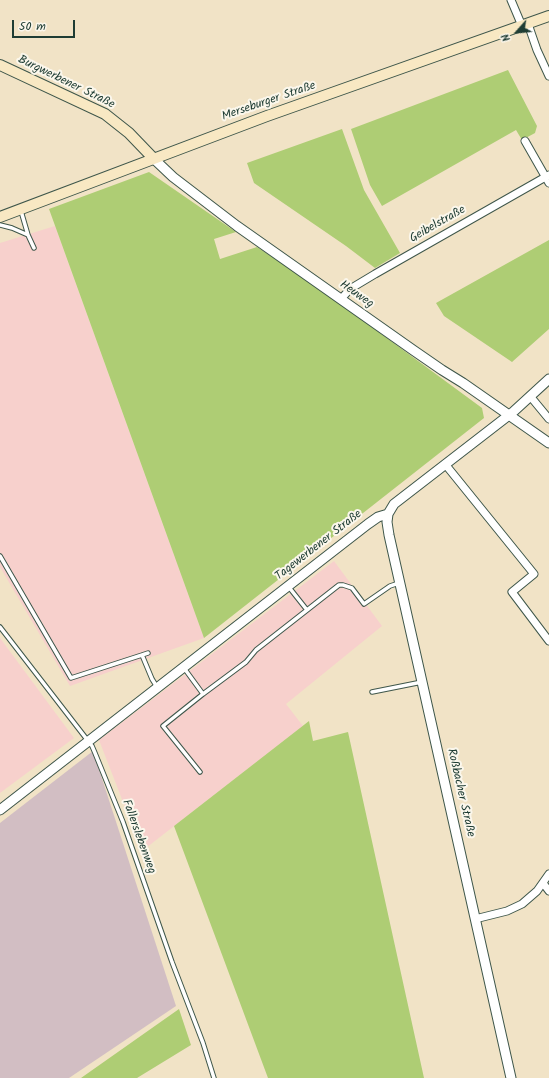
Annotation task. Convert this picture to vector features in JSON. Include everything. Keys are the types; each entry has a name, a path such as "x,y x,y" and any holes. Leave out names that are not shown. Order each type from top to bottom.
{"main road":[{"name":"Merseburger Straße","path":"0,217 268,116 549,16"},
{"name":"Burgwerbener Straße","path":"0,65 105,114 129,133 154,158"}],"street":[{"path":"511,0 525,25 549,76"},
{"path":"525,141 548,178"},
{"name":"Heuweg","path":"154,158 173,177 218,212 442,370 549,443"},
{"name":"Geibelstraße","path":"341,299 350,289 375,274 548,178"},
{"name":"Tagewerbener Straße","path":"0,810 368,524 378,517 388,514 394,504 508,415 549,379"},
{"path":"530,396 549,419"},
{"path":"445,464 534,574 512,592 549,641"},
{"name":"Roßbacher Straße","path":"388,514 387,522 400,583 511,1078"},
{"path":"475,919 507,911 522,904 537,891 549,874"},
{"path":"543,883 549,891"}],"lane":[{"path":"20,210 34,248"},
{"path":"0,225 12,228 28,235"},
{"path":"0,556 71,678 148,652"},
{"path":"200,772 163,726 246,662 256,650 339,585 352,588 364,604 390,586 400,583"},
{"path":"288,586 307,610"},
{"name":"Fallerslebenweg","path":"0,627 95,752 123,822 172,962 203,1043 214,1078"},
{"path":"142,655 152,679 158,688"},
{"path":"184,668 204,694"},
{"path":"372,692 422,682"}],"shaded area":[{"path":"55,226 204,638 70,686 0,567 0,243"},
{"path":"334,561 382,626 286,704 303,726 142,851 99,740"},
{"path":"0,638 74,738 0,793"},
{"path":"93,751 176,1006 69,1078 0,1078 0,823"}],"green space":[{"path":"508,70 537,126 535,133 522,140 516,130 382,206 370,185 351,129"},
{"path":"342,129 364,190 400,253 375,268 346,246 254,183 247,163"},
{"path":"149,172 236,232 214,239 220,259 257,247 312,283 482,408 484,418 204,638 49,209"},
{"path":"549,240 549,329 512,362 444,316 436,303"},
{"path":"309,721 313,741 348,732 424,1078 268,1078 174,826"},
{"path":"179,1009 191,1045 137,1078 81,1078"}]}
